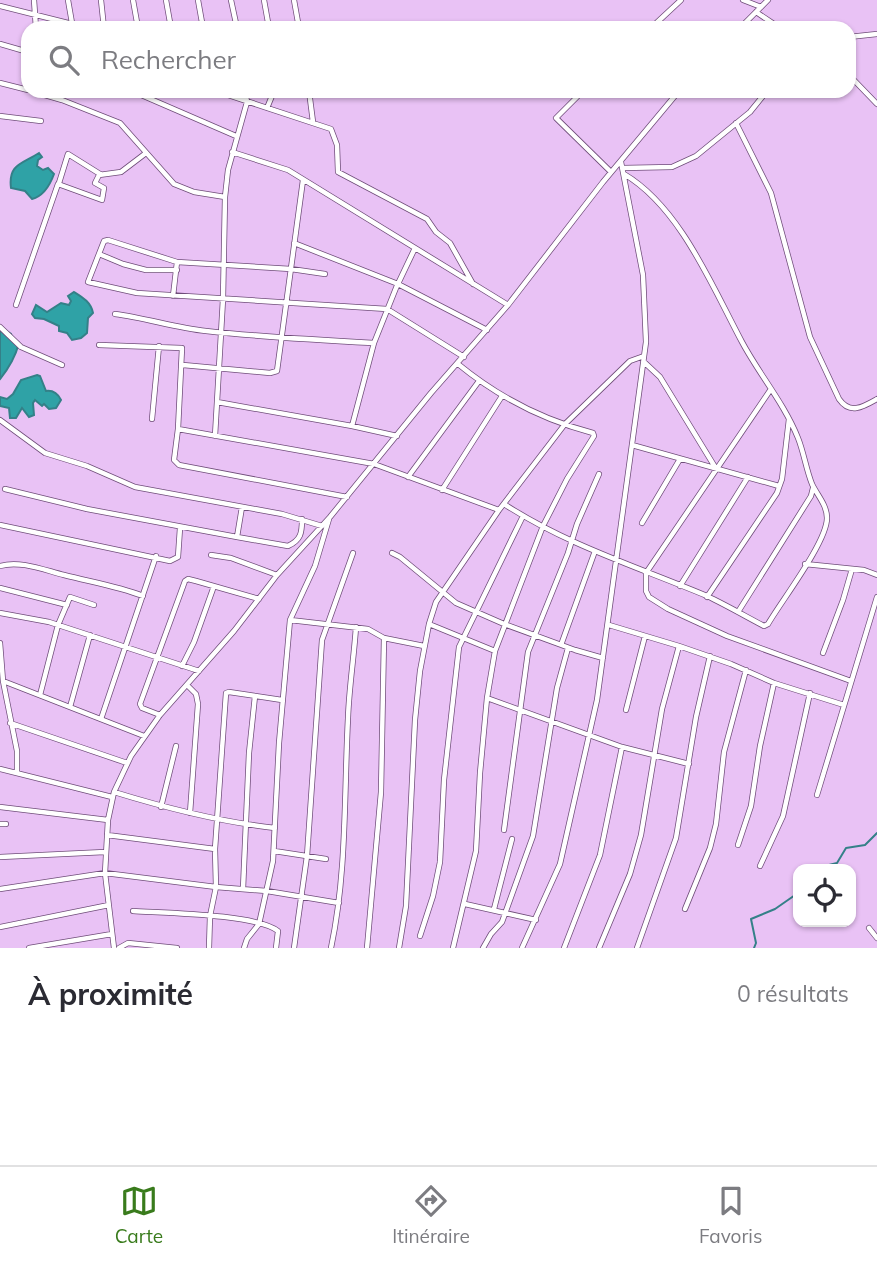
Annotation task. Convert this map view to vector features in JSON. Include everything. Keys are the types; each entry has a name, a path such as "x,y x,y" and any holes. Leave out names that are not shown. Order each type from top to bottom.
{"street":[{"path":"0,0 0,6 63,21"},
{"path":"34,0 36,21"},
{"path":"68,0 72,21"},
{"path":"101,0 103,21"},
{"path":"133,0 137,21"},
{"path":"166,0 170,21"},
{"path":"198,0 201,21"},
{"path":"231,0 236,21"},
{"path":"264,0 268,21"},
{"path":"294,0 298,21"},
{"path":"658,21 681,0"},
{"path":"743,0 772,21"},
{"path":"747,21 768,0"},
{"path":"856,36 877,34"},
{"path":"0,44 21,50"},
{"path":"856,82 877,104"},
{"path":"0,83 21,89"},
{"path":"55,98 120,123 174,184 194,192 225,197"},
{"path":"149,98 236,135"},
{"path":"236,98 333,130 337,145 338,172 427,219 436,232 450,243 473,284"},
{"path":"215,436 223,299 225,197 232,152 246,98"},
{"path":"267,108 271,98"},
{"path":"310,98 313,122"},
{"path":"576,98 556,118 611,172"},
{"path":"177,948 128,943 116,948 112,934 105,852 113,794 127,762 160,715 508,305 672,98"},
{"path":"623,171 672,167 695,156 750,112 761,98"},
{"path":"0,116 41,121"},
{"path":"736,123 771,193 810,337 839,399 845,407 853,409 877,399"},
{"path":"232,152 288,170 508,305"},
{"path":"16,305 68,154 101,174 120,173 146,153"},
{"path":"522,948 560,864 589,736 608,625 646,342 643,275 621,162"},
{"path":"504,504 616,561 708,597 767,626 825,529 825,508 813,484 789,418 742,342 718,292 678,226 646,189 623,171"},
{"path":"59,183 102,200 104,188 95,182 101,174"},
{"path":"183,365 276,373 303,180"},
{"path":"325,274 291,269 177,262 108,240 104,241 88,283 137,293 387,309 464,357"},
{"path":"294,243 398,284 487,330"},
{"path":"352,426 374,343 415,248"},
{"path":"99,254 146,270 177,270"},
{"path":"173,296 177,262"},
{"path":"115,314 281,339 374,343"},
{"path":"0,327 21,347 62,365"},
{"path":"99,345 182,348 183,365 174,460 179,465 347,496"},
{"path":"152,419 159,346"},
{"path":"399,948 406,906 415,720 424,646 436,602 499,510 565,425 630,361 643,358"},
{"path":"643,358 660,377 716,468"},
{"path":"453,948 476,852 487,698 495,650 543,526 567,479 594,436 593,433 565,425 502,396 458,364"},
{"path":"408,477 479,381"},
{"path":"771,389 646,573 646,591 652,601 727,636 851,681"},
{"path":"442,490 502,396"},
{"path":"217,402 397,436"},
{"path":"708,597 778,493 789,418"},
{"path":"0,420 45,453 87,466 135,486 302,519 322,526"},
{"path":"178,429 374,464 499,510"},
{"path":"632,445 779,486"},
{"path":"642,523 680,459"},
{"path":"504,830 528,652 577,524 600,474"},
{"path":"680,586 748,477"},
{"path":"738,612 811,496 813,484"},
{"path":"5,489 180,528 288,546 299,538 302,519"},
{"path":"237,537 242,507"},
{"path":"420,936 433,896 440,862 444,780 461,638 523,516"},
{"path":"244,948 247,939 259,924 274,851 282,700 290,620 315,566 330,517"},
{"path":"0,525 170,561 178,557 180,528"},
{"path":"561,645 595,551"},
{"path":"295,948 307,856 322,640 353,552"},
{"path":"391,553 400,557 456,603 568,648 603,658"},
{"path":"211,555 231,558 277,575"},
{"path":"101,719 156,556"},
{"path":"0,566 14,564 34,568 110,585 143,596"},
{"path":"805,565 852,569 877,575"},
{"path":"823,653 844,600 852,569"},
{"path":"160,715 142,708 140,704 185,580 259,599"},
{"path":"181,666 194,642 214,586"},
{"path":"0,588 66,605"},
{"path":"40,695 58,625 71,596 94,605"},
{"path":"817,795 877,597"},
{"path":"0,612 58,625 199,671"},
{"path":"290,620 368,629 384,638 424,646"},
{"path":"429,624 495,650"},
{"path":"608,625 710,656 774,682 845,705"},
{"path":"331,948 339,903 345,834 348,715 356,627"},
{"path":"70,707 90,635"},
{"path":"626,710 645,636"},
{"path":"367,948 381,792 384,638"},
{"path":"0,643 3,695 17,751 17,773"},
{"path":"599,948 630,874 641,835 662,709 679,646"},
{"path":"483,948 501,924 533,836 557,688 568,648"},
{"path":"637,948 676,838 710,656"},
{"path":"685,909 710,848 729,729 746,670"},
{"path":"3,681 144,736"},
{"path":"738,845 751,806 774,682"},
{"path":"187,685 196,694 198,704 190,813"},
{"path":"209,948 210,916 216,887 215,849 226,693 282,700"},
{"path":"760,866 783,816 810,693"},
{"path":"243,889 249,753 255,696"},
{"path":"487,698 622,747 689,764"},
{"path":"10,723 127,762"},
{"path":"161,807 176,746"},
{"path":"564,948 600,856 622,747"},
{"path":"0,769 161,807 246,825 275,828"},
{"path":"0,807 108,820"},
{"path":"107,835 215,849"},
{"path":"494,909 512,839"},
{"path":"274,851 326,859"},
{"path":"0,857 105,852"},
{"path":"0,889 105,873 267,891 339,903"},
{"path":"465,904 536,920"},
{"path":"0,927 109,905"},
{"path":"134,911 210,916 259,924 278,931 276,948"},
{"path":"869,928 877,938"},
{"path":"29,948 112,934"}],"shaded area":[{"path":"39,153 42,157 37,166 43,170 48,168 54,174 46,190 32,199 25,191 11,188 11,180 14,169"},
{"path":"74,292 88,303 93,313 88,318 87,333 72,340 67,333 59,331 59,326 35,318 32,314 36,305 47,312 61,303 69,305 71,301 68,296"},
{"path":"0,327 19,343 11,363 0,379"},
{"path":"40,376 46,391 57,394 60,398 56,408 49,409 35,400 34,415 29,417 22,408 16,418 10,418 9,408 0,406 0,397 7,399 21,380"}],"waterway":[{"path":"833,864 837,863 846,848 865,845 877,833"},
{"path":"754,948 756,943 751,919 775,909 793,896"}]}
